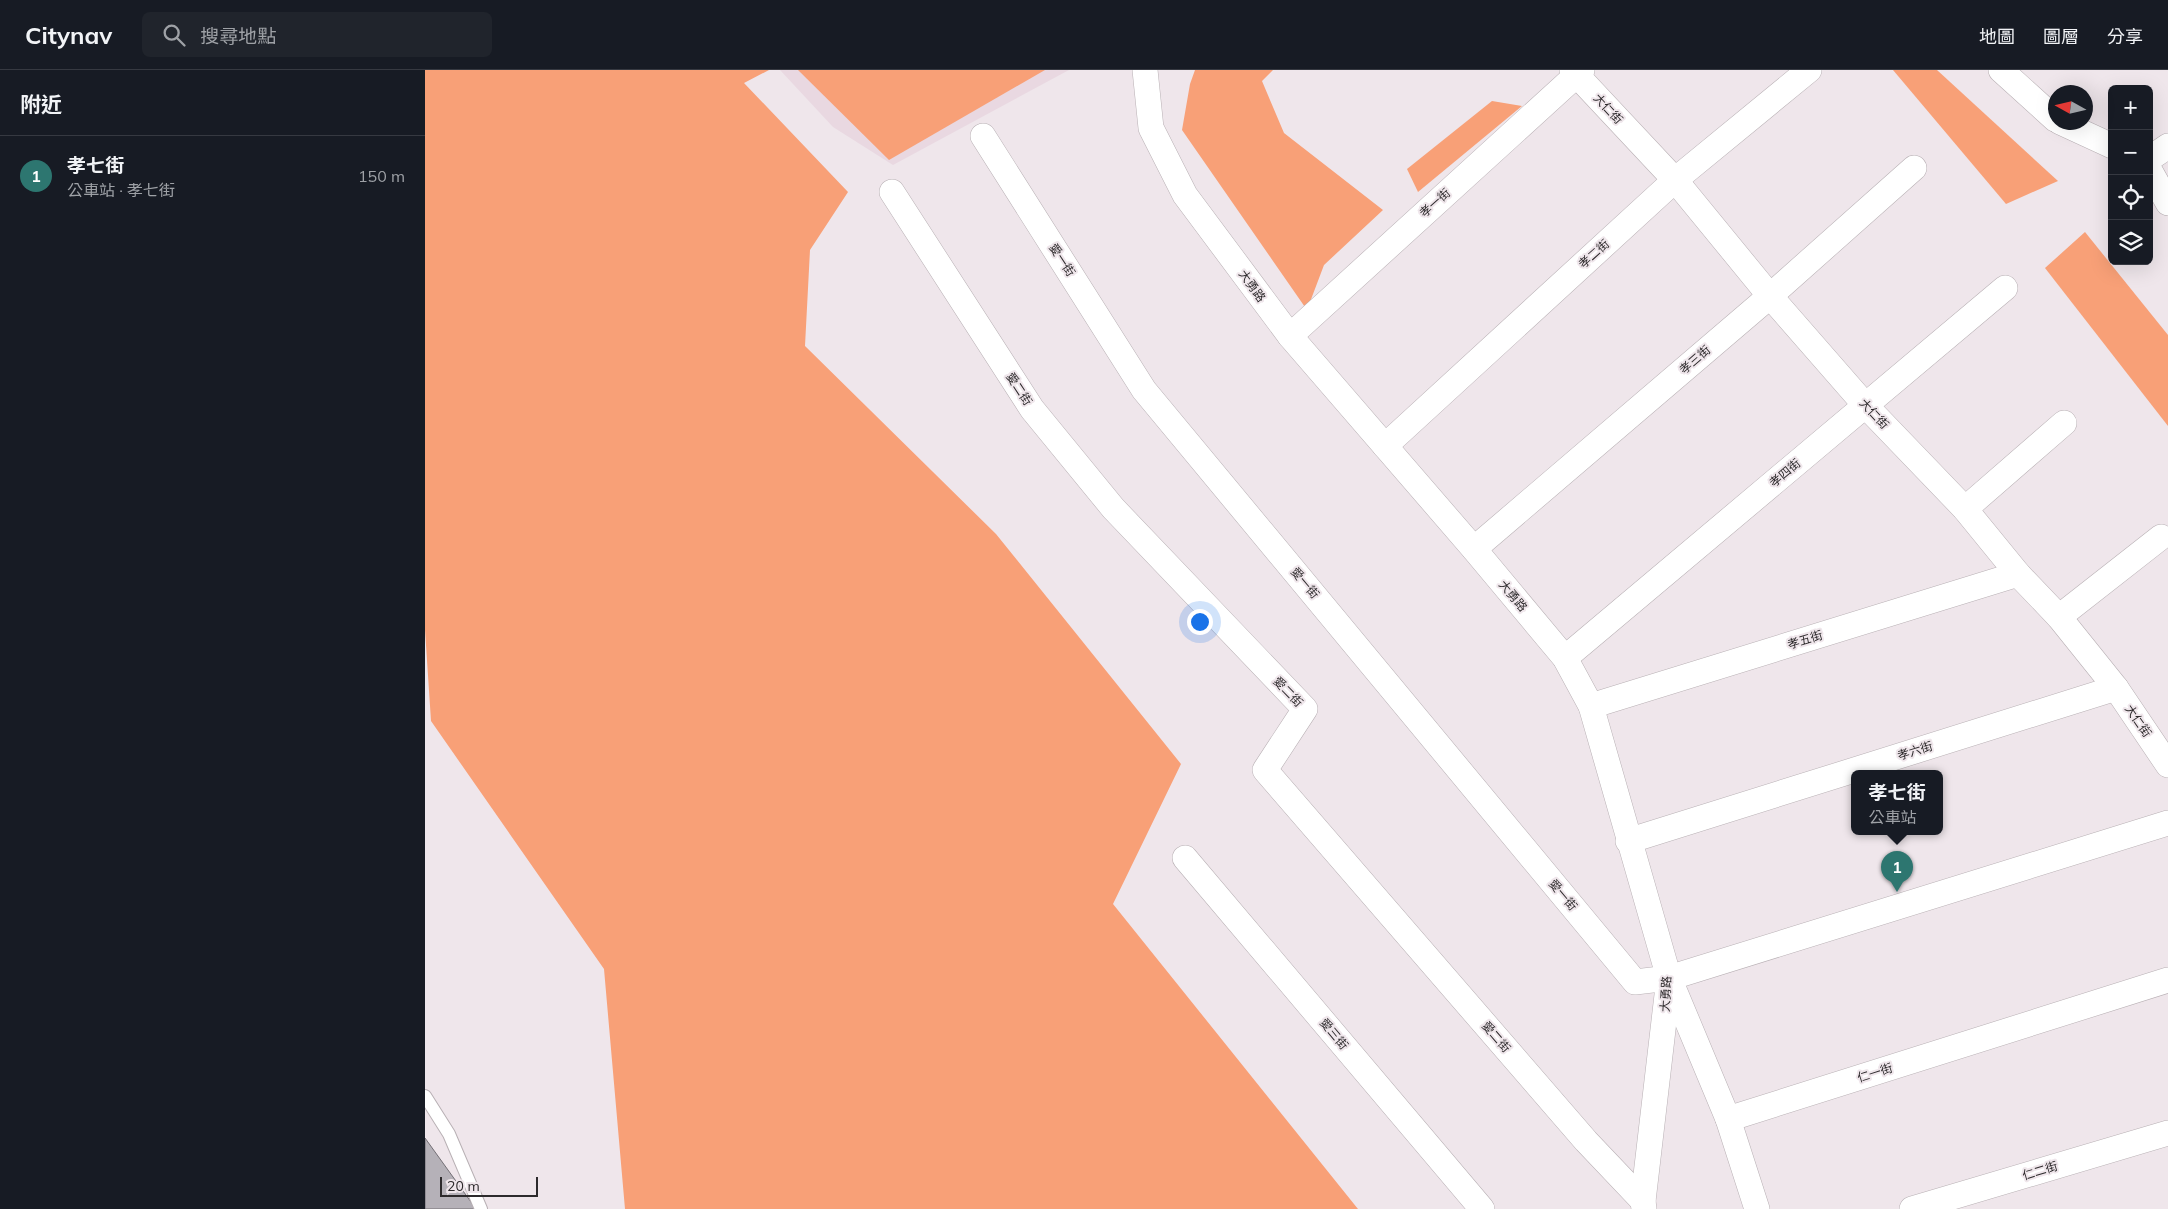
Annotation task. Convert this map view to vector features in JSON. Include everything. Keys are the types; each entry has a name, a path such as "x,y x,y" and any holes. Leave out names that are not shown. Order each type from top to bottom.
{"street":[{"name":"大勇路","path":"1145,70 1151,128 1185,195 1289,336 1474,549 1565,658 1591,706 1628,841 1669,978 1643,1205"},
{"name":"孝二街","path":"1385,446 1675,180 1809,70"},
{"path":"2001,70 2048,112"},
{"name":"孝一街","path":"1289,336 1577,72"},
{"name":"大仁街","path":"1577,72 1675,180 1770,296 1866,406 1965,510 2018,574 2059,617 2115,688 2159,731 2168,765"},
{"path":"2077,130 2108,144"},
{"name":"愛一街","path":"983,136 1144,390 1635,982 1669,978"},
{"path":"2153,156 2168,146"},
{"name":"孝三街","path":"1474,549 1770,296 1914,168"},
{"path":"2152,175 2168,202"},
{"name":"愛二街","path":"892,192 1032,409 1113,508 1305,709 1265,770 1643,1205"},
{"name":"孝四街","path":"1565,658 2005,288"},
{"path":"1965,510 2064,423"},
{"path":"2059,617 2161,537"},
{"name":"孝五街","path":"1591,706 2018,574"},
{"name":"孝六街","path":"1854,770 2115,688"},
{"name":"孝六街","path":"1628,841 1851,771"},
{"path":"1757,1209 1728,1119 1669,978 2168,823"},
{"name":"愛三街","path":"1185,858 1482,1209"},
{"name":"仁一街","path":"1728,1119 2168,980"},
{"name":"仁二街","path":"1912,1209 2168,1133"}],"lane":[{"path":"425,1096 449,1134 481,1209"}],"shaded area":[{"path":"425,70 769,70 744,83 848,192 810,250 805,346 996,534 1181,764 1113,904 1358,1209 625,1209 604,969 431,721 425,630"},
{"path":"780,70 1069,70 893,165 833,127"},
{"path":"798,70 1045,70 889,160"},
{"path":"1195,70 1273,70 1262,81 1284,133 1383,210 1324,265 1307,310 1182,130 1190,84"},
{"path":"1893,70 1937,70 2058,181 2006,204"},
{"path":"1492,101 1522,106 1418,192 1407,169"},
{"path":"2085,232 2108,261 2108,265 2112,265 2168,335 2168,426 2045,268"}],"building":[{"path":"425,1138 476,1209 425,1209"}],"place":[{"name":"孝七街","path":"1897,892"}]}
